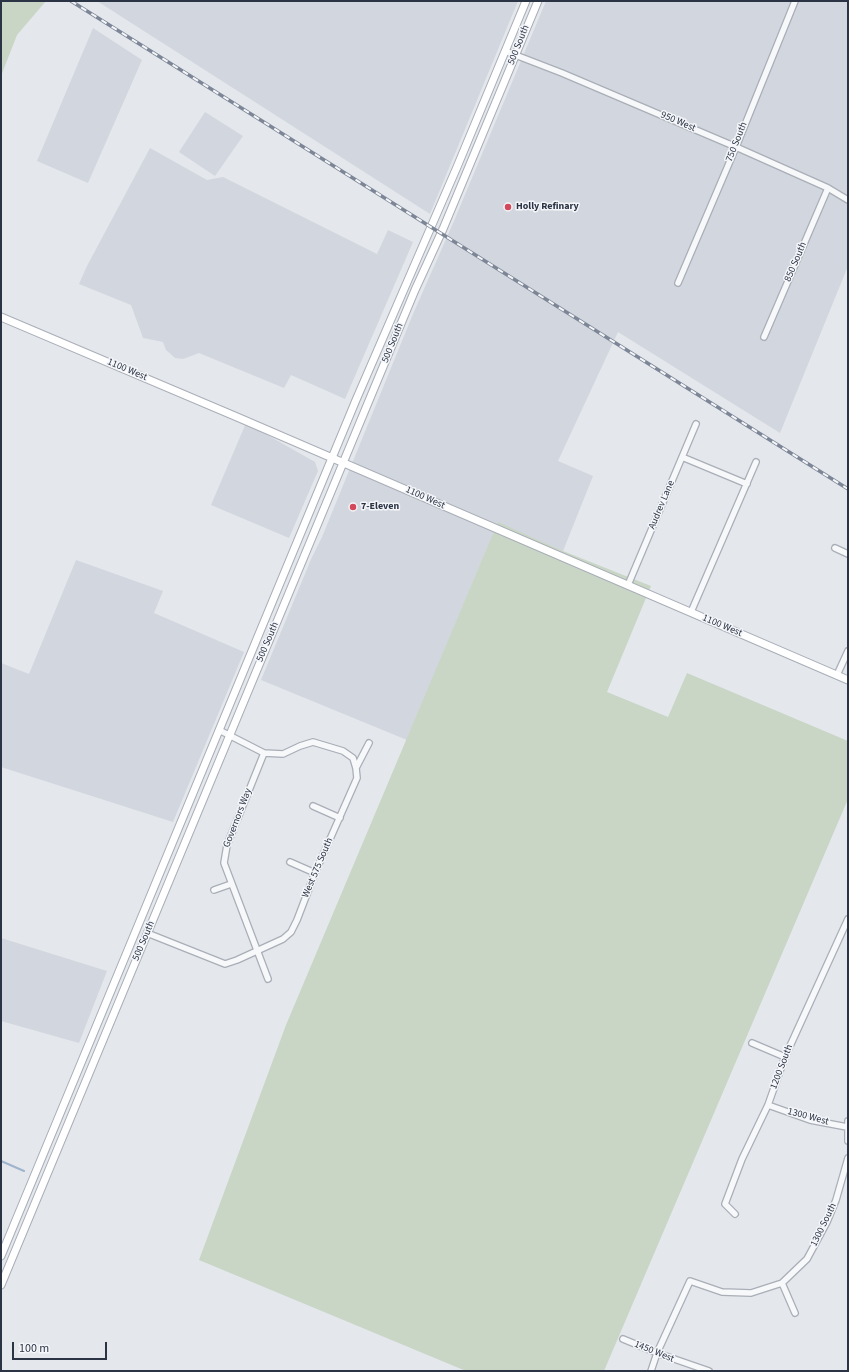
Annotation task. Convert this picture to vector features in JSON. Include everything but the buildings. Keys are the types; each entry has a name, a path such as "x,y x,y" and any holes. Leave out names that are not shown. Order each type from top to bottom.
{"main road":[{"name":"500 South","path":"1,1256 219,730 526,1"},
{"name":"500 South","path":"1,1285 343,462 415,290 443,229 538,1"},
{"name":"1100 West","path":"1,317 343,462 848,680"}],"street":[{"name":"750 South","path":"678,283 736,147 794,1"},
{"name":"950 West","path":"504,51 562,73 736,147 828,188 848,200"},
{"name":"850 South","path":"764,337 828,188"},
{"name":"Audrev Lane","path":"628,585 696,424"},
{"path":"682,457 747,484"},
{"path":"691,612 756,462"},
{"path":"835,548 848,554"},
{"path":"837,675 848,650"},
{"path":"219,730 264,754 283,754 313,742 343,751 353,758 356,768"},
{"name":"West 575 South","path":"147,933 225,964 283,939 291,932 297,920 315,873 357,778 356,768 369,744"},
{"name":"Governors Way","path":"264,754 227,845 224,854 224,863 268,979"},
{"path":"313,806 340,818"},
{"path":"290,862 315,873"},
{"path":"214,890 232,884"},
{"name":"1200 South","path":"735,1214 725,1204 742,1159 768,1105 785,1057 848,919"},
{"path":"752,1043 785,1057"},
{"name":"1300 West","path":"768,1105 810,1120 848,1124"},
{"path":"848,1124 848,1141"},
{"name":"1300 South","path":"782,1283 807,1259 827,1222 836,1200 848,1158"},
{"path":"651,1371 657,1354 690,1281 722,1292 751,1293 782,1283 795,1313"},
{"name":"1450 West","path":"623,1338 657,1354 709,1371"}],"shaded area":[{"path":"97,1 518,1 430,214"},
{"path":"546,1 848,1 848,266 780,433 618,332 558,461 593,476 563,551 498,523 407,740 261,680 312,557 322,537 413,314 454,221"},
{"path":"93,28 142,60 88,183 37,161"},
{"path":"205,112 243,136 215,176 179,152"},
{"path":"150,148 207,180 223,177 377,254 388,230 413,242 345,399 291,375 284,388 199,353 183,359 175,358 166,350 163,342 143,338 131,305 79,284 87,266"},
{"path":"246,423 315,462 318,471 289,538 211,505"},
{"path":"76,560 163,591 154,613 244,652 173,822 1,767 1,663 29,674"},
{"path":"1,938 107,971 79,1043 1,1021"}],"green space":[{"path":"1,1 46,1 17,35 1,76"},
{"path":"498,522 563,551 651,586 607,692 668,717 687,673 848,741 848,799 604,1371 466,1371 199,1260 286,1025"}],"waterway":[{"path":"1,1161 24,1171"}],"railway":[{"path":"71,1 848,489"}],"place":[{"name":"Holly Refinary","path":"508,207"},
{"name":"7-Eleven","path":"353,507"}]}
